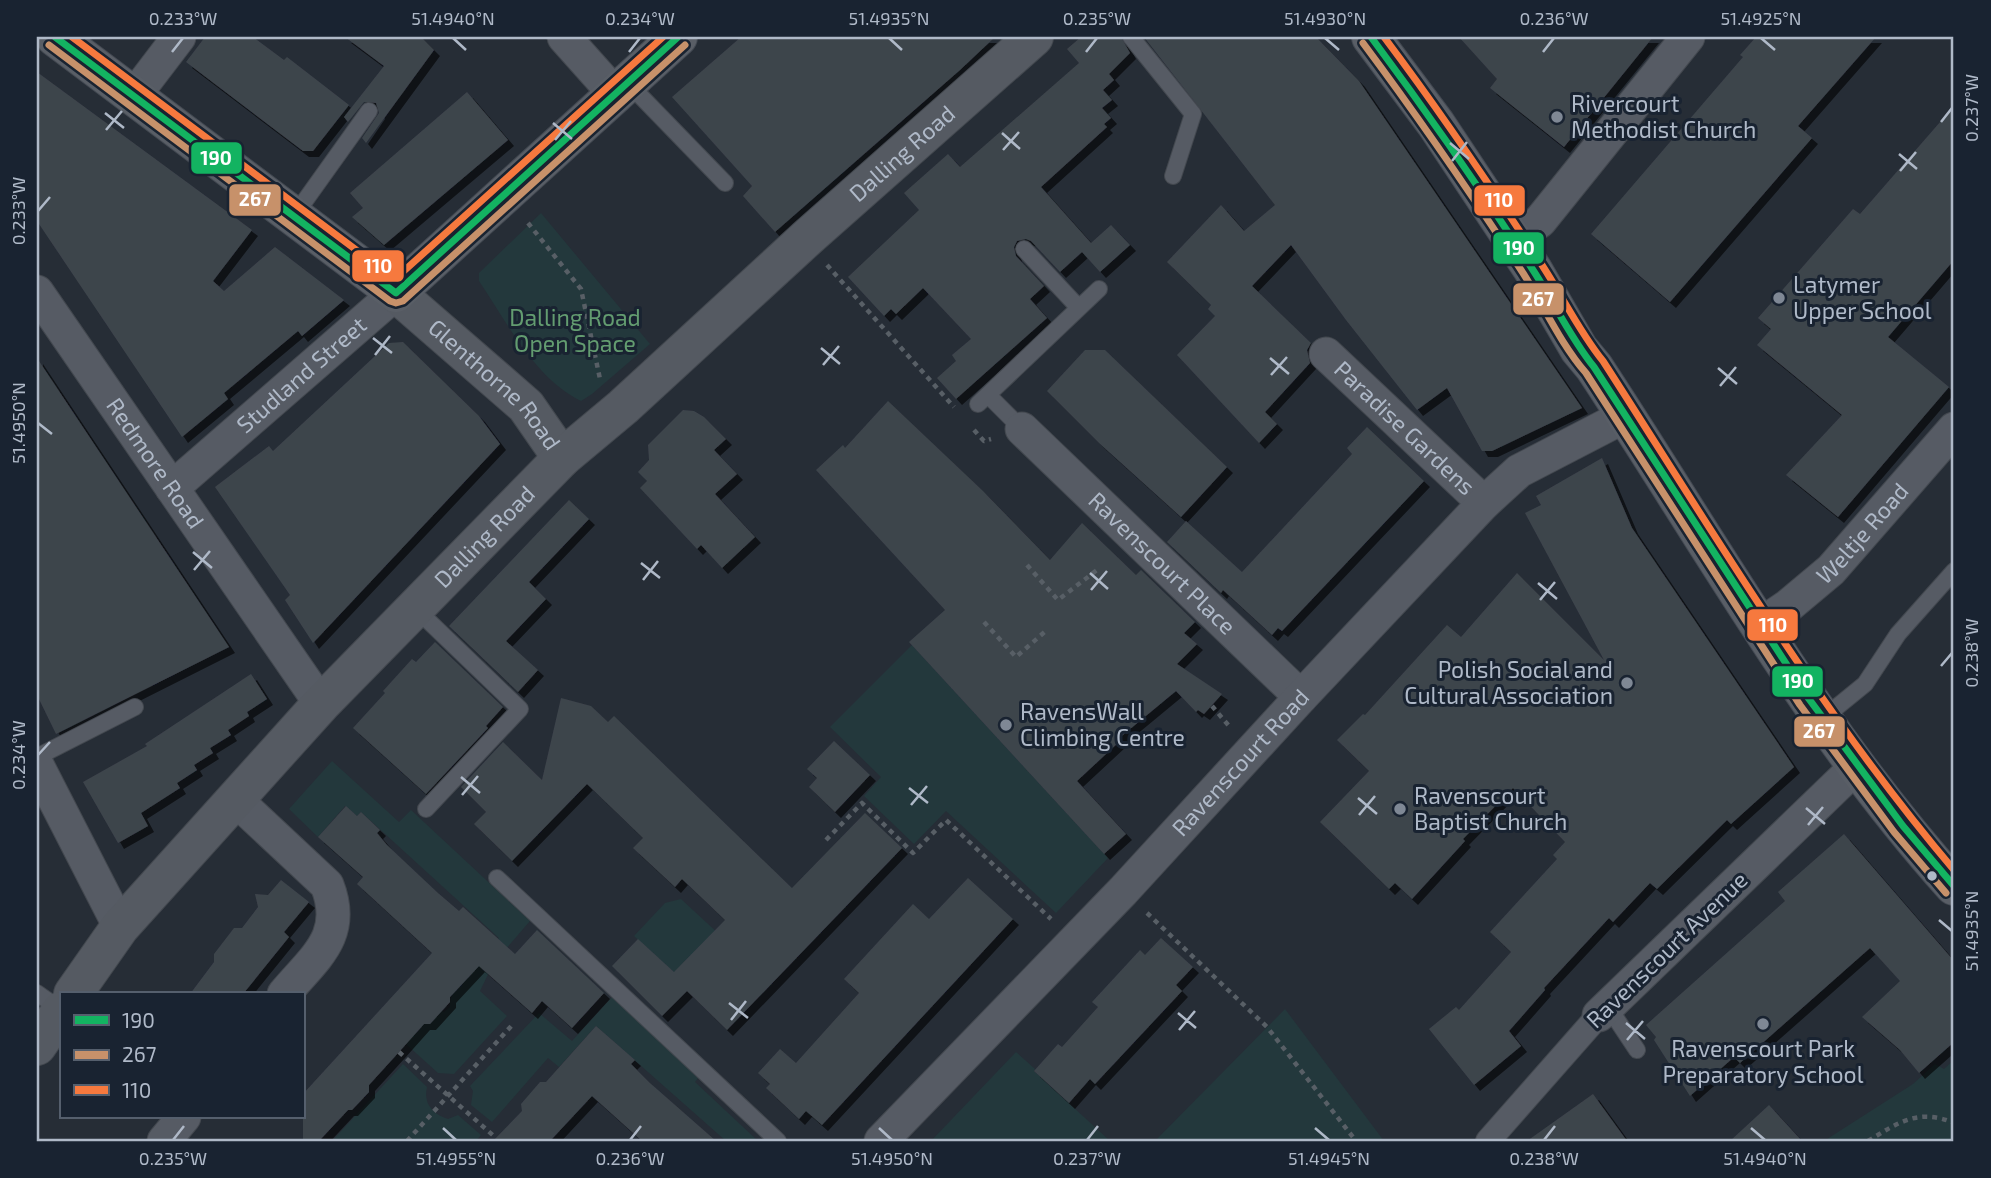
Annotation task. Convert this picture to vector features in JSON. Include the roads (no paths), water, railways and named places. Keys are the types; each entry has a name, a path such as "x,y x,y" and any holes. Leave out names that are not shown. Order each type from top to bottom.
{"main road":[{"name":"Studland Street","path":"396,293 678,37"},
{"name":"Dalling Road","path":"74,992 120,927 321,704 562,458 623,407 808,237 1034,37"},
{"name":"Glenthorne Road","path":"61,38 396,293 526,406 562,458"},
{"path":"1382,41 1514,239 1578,349 1594,367 1822,719 1896,820 1954,886"},
{"path":"37,1046 60,1012"}],"street":[{"path":"134,96 180,37"},
{"path":"564,37 621,87"},
{"path":"1514,239 1540,221 1688,37"},
{"name":"Redmore Road","path":"37,292 321,704"},
{"name":"Studland Street","path":"172,488 396,293"},
{"name":"Paradise Gardens","path":"1326,354 1484,503"},
{"name":"Ravenscourt Road","path":"881,1141 1075,942 1484,503 1519,471 1625,416"},
{"name":"Ravenscourt Place","path":"1022,429 1301,697"},
{"name":"Weltje Road","path":"1760,625 1788,606 1831,570 1954,429"},
{"path":"37,765 120,927"},
{"name":"Ravenscourt Avenue","path":"1488,1141 1603,1010 1856,768"},
{"path":"235,799 327,885 334,903 335,921 327,942 286,992"},
{"path":"164,1141 183,1118"}],"lane":[{"path":"1131,37 1193,114 1173,176"},
{"path":"621,87 725,183"},
{"path":"294,216 369,111"},
{"path":"1024,249 1079,308"},
{"path":"1022,429 983,400 1099,289"},
{"path":"1822,719 1865,684 1898,634 1954,571"},
{"path":"415,608 520,709 426,809"},
{"path":"37,757 135,708"},
{"path":"497,878 778,1141"},
{"path":"37,993 60,1009"},
{"path":"1603,1010 1637,1050"}],"place":[{"name":"Rivercourt Methodist Church","path":"1557,117"},
{"name":"Latymer Upper School","path":"1779,298"},
{"name":"Polish Social and Cultural Association","path":"1627,683"},
{"name":"RavensWall Climbing Centre","path":"1006,725"},
{"name":"Ravenscourt Baptist Church","path":"1400,809"},
{"name":"Ravenscourt Park Preparatory School","path":"1763,1024"}],"park label":[{"name":"Dalling Road Open Space","path":"575,331"}]}
